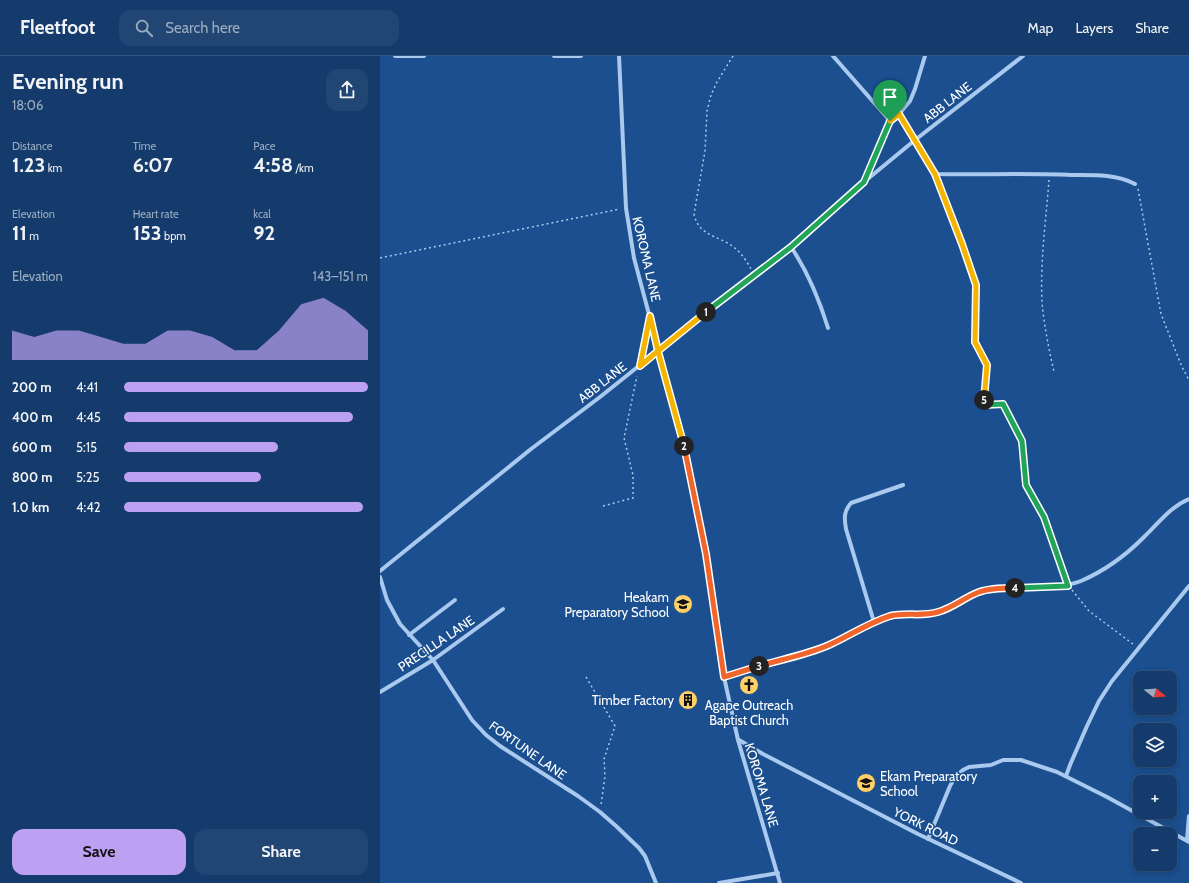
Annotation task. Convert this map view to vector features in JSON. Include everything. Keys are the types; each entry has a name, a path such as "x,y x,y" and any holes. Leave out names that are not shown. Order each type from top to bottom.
{"street":[{"path":"395,56 424,56"},
{"path":"554,56 581,56"},
{"name":"KOROMA LANE","path":"619,56 626,208 634,258 686,458 706,554 724,677 738,740 780,883"},
{"path":"833,56 890,121"},
{"path":"864,182 890,121 899,114 910,101 925,56"},
{"name":"ABB LANE","path":"380,572 531,449 640,366 791,247 864,182 915,140 1023,56"},
{"path":"899,114 935,174 1050,174 1098,176 1129,181 1135,184"},
{"path":"791,247 808,276 828,328"},
{"path":"874,622 844,518 846,509 851,502 903,485"},
{"path":"724,677 806,654 828,645 874,622 901,614 929,614 938,612 951,607 979,592 991,589 1068,586 1096,573 1118,559 1142,540 1177,506 1189,499"},
{"name":"FORTUNE LANE","path":"380,577 387,600 400,624 433,660 472,720 486,735 500,746 578,796 600,812 639,848 645,856 656,883"},
{"path":"1066,776 1099,701 1112,681 1189,586"},
{"path":"410,635 455,600"},
{"name":"PRECILLA LANE","path":"380,692 433,660 503,609"},
{"name":"YORK ROAD","path":"738,740 928,839 1021,883"},
{"path":"928,839 950,786 959,774 969,767 991,765 1002,760 1021,760 1057,772 1108,797 1188,841 1189,816"},
{"path":"719,883 778,873"}],"path":[{"path":"733,56 716,82 707,110 705,151 694,214 696,223 700,228 736,249 755,274"},
{"path":"935,174 976,285 975,342 987,365 984,405 1003,404 1022,441 1026,485 1044,517 1068,586 1089,611 1139,649"},
{"path":"1050,174 1043,255 1042,302 1048,348 1054,372"},
{"path":"1135,184 1138,188 1161,314 1182,367 1189,380"},
{"path":"380,258 626,208"},
{"path":"603,506 633,498 633,475 624,438 647,330"},
{"path":"586,677 615,726 604,759 605,776 600,812"}],"place":[{"name":"Heakam Preparatory School","path":"683,604"},
{"name":"Agape Outreach Baptist Church","path":"749,685"},
{"name":"Timber Factory","path":"688,700"},
{"name":"Ekam Preparatory School","path":"866,783"}],"route":[{"path":"890,121 864,182 791,247 739,286 658,351 650,316 640,366 658,351 683,442 706,554 724,677 798,656 828,645 874,622 890,616 901,614 929,614 938,612 951,607 979,592 991,589 1068,586 1044,517 1026,485 1022,441 1003,404 984,405 987,365 975,342 976,285 962,244 935,174 899,114 890,121"}]}
